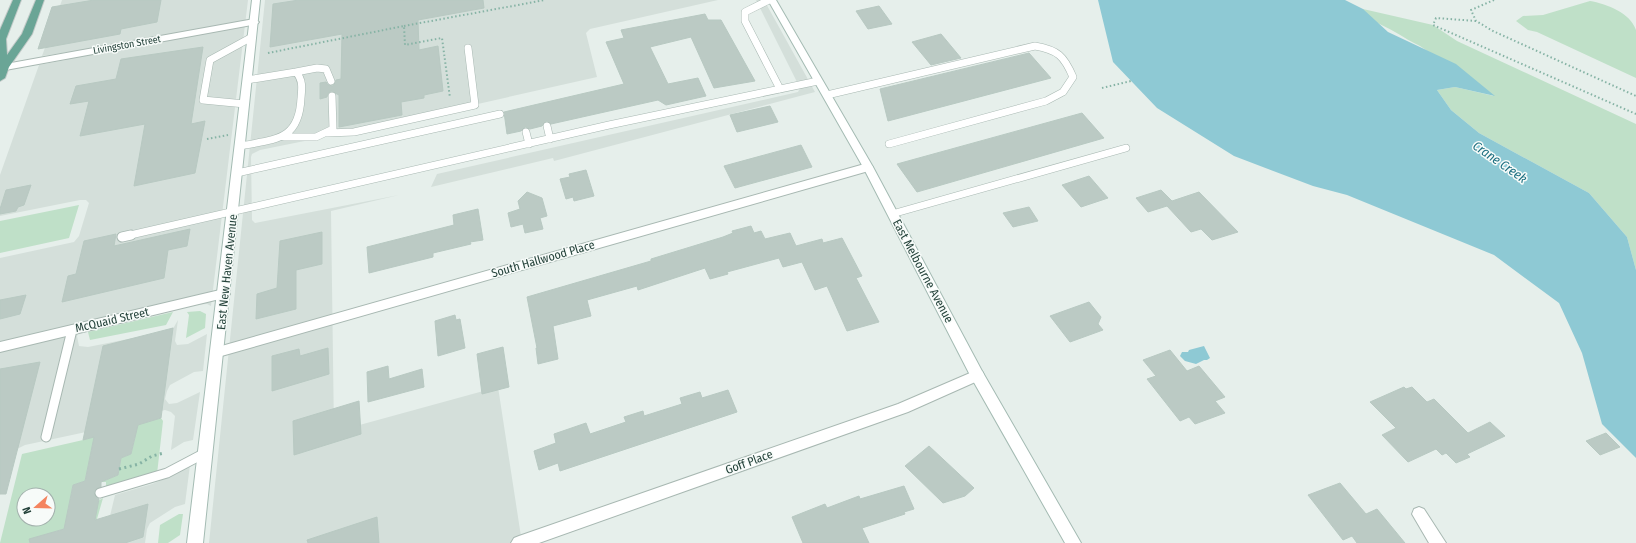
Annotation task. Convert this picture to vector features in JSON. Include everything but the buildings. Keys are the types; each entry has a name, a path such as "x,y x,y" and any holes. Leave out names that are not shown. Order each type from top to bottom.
{"main road":[{"path":"0,78 2,67 1,39 17,0"},
{"path":"2,67 26,34 40,0"}],"street":[{"name":"East New Haven Avenue","path":"195,543 218,352 256,0"},
{"name":"East Melbourne Avenue","path":"772,0 868,167 977,374 1073,543"},
{"name":"Livingston Street","path":"2,67 254,22"},
{"name":"South Hallwood Place","path":"218,352 868,167"},
{"name":"McQuaid Street","path":"0,347 224,294"},
{"name":"Goff Place","path":"519,543 903,408 977,374"},
{"path":"1419,514 1438,543"}],"lane":[{"path":"769,0 746,12 745,21 780,89"},
{"path":"245,104 202,100 210,60 252,37"},
{"path":"827,95 1035,46 1051,48 1066,58 1073,77 1063,92 1046,101 889,144"},
{"path":"240,146 284,137 317,137 328,133 354,132 475,105 468,48"},
{"path":"247,80 317,68 326,70 331,81"},
{"path":"284,137 296,125 302,94 301,78 296,72"},
{"path":"122,237 550,139 818,81"},
{"path":"328,133 333,129 332,96"},
{"path":"237,172 500,114"},
{"path":"547,126 550,139"},
{"path":"526,132 529,144"},
{"path":"892,214 1126,148"},
{"path":"46,437 72,330"},
{"path":"100,493 161,477 182,468 206,453"}],"path":[{"path":"268,52 545,0"},
{"path":"1476,21 1471,10 1494,0"},
{"path":"1636,96 1493,31 1476,21 1436,18 1433,25 1636,114"},
{"path":"404,26 405,45 442,38 451,110"},
{"path":"1102,88 1131,81"},
{"path":"119,469 140,464 152,456 164,453"}],"shaded area":[{"path":"62,0 248,0 211,306 207,304 191,305 80,331 77,336 79,346 88,347 168,331 174,327 178,320 175,341 177,345 188,344 207,334 203,371 194,372 170,385 165,399 169,404 177,403 200,392 193,440 184,442 171,450 175,416 171,412 165,410 86,432 25,445 17,449 10,457 0,495 0,258 74,242 79,236 89,203 86,200 80,200 0,216 0,175 39,65 66,60 68,52 42,56"},
{"path":"265,0 718,0 590,29 586,33 597,77 389,124 260,150 252,154 252,220 255,223 399,195 331,211 334,432 498,387 522,543 209,543"},
{"path":"756,0 764,0 815,92 554,161 553,158 431,187 437,174 798,92 800,88"},
{"path":"190,465 185,504 175,507 150,523 147,529 145,543 108,543 110,516 115,495 162,480 167,475"}],"green space":[{"path":"1590,1 1603,4 1617,10 1629,18 1633,24 1636,30 1636,78 1537,32 1528,30 1516,21 1523,16 1543,15"},
{"path":"1363,9 1433,25 1457,41 1636,124 1636,270 1627,237 1589,193 1479,133 1451,110 1437,90 1455,87 1494,96 1420,46 1356,12"},
{"path":"79,205 69,238 0,253 0,221"},
{"path":"200,311 206,314 205,328 186,338 189,315 187,312"},
{"path":"173,312 166,325 90,340 88,332"},
{"path":"161,418 163,421 157,474 106,489 106,482 101,482 118,475 121,458 131,454 135,438 93,443 85,481 73,485 68,510 98,501 103,498 97,519 54,532 51,543 0,543 22,454 83,440"},
{"path":"179,514 183,514 180,535 168,543 158,543 160,525"}],"water":[{"name":"Crane Creek","path":"1098,0 1345,0 1363,9 1388,32 1456,64 1495,96 1455,87 1437,90 1451,110 1479,133 1589,193 1627,237 1636,270 1636,458 1602,424 1582,353 1559,303 1494,255 1347,195 1313,186 1234,156 1157,108 1113,62"},
{"path":"1204,346 1210,358 1207,360 1196,364 1185,361 1180,356 1182,352 1188,352 1189,350"}]}
